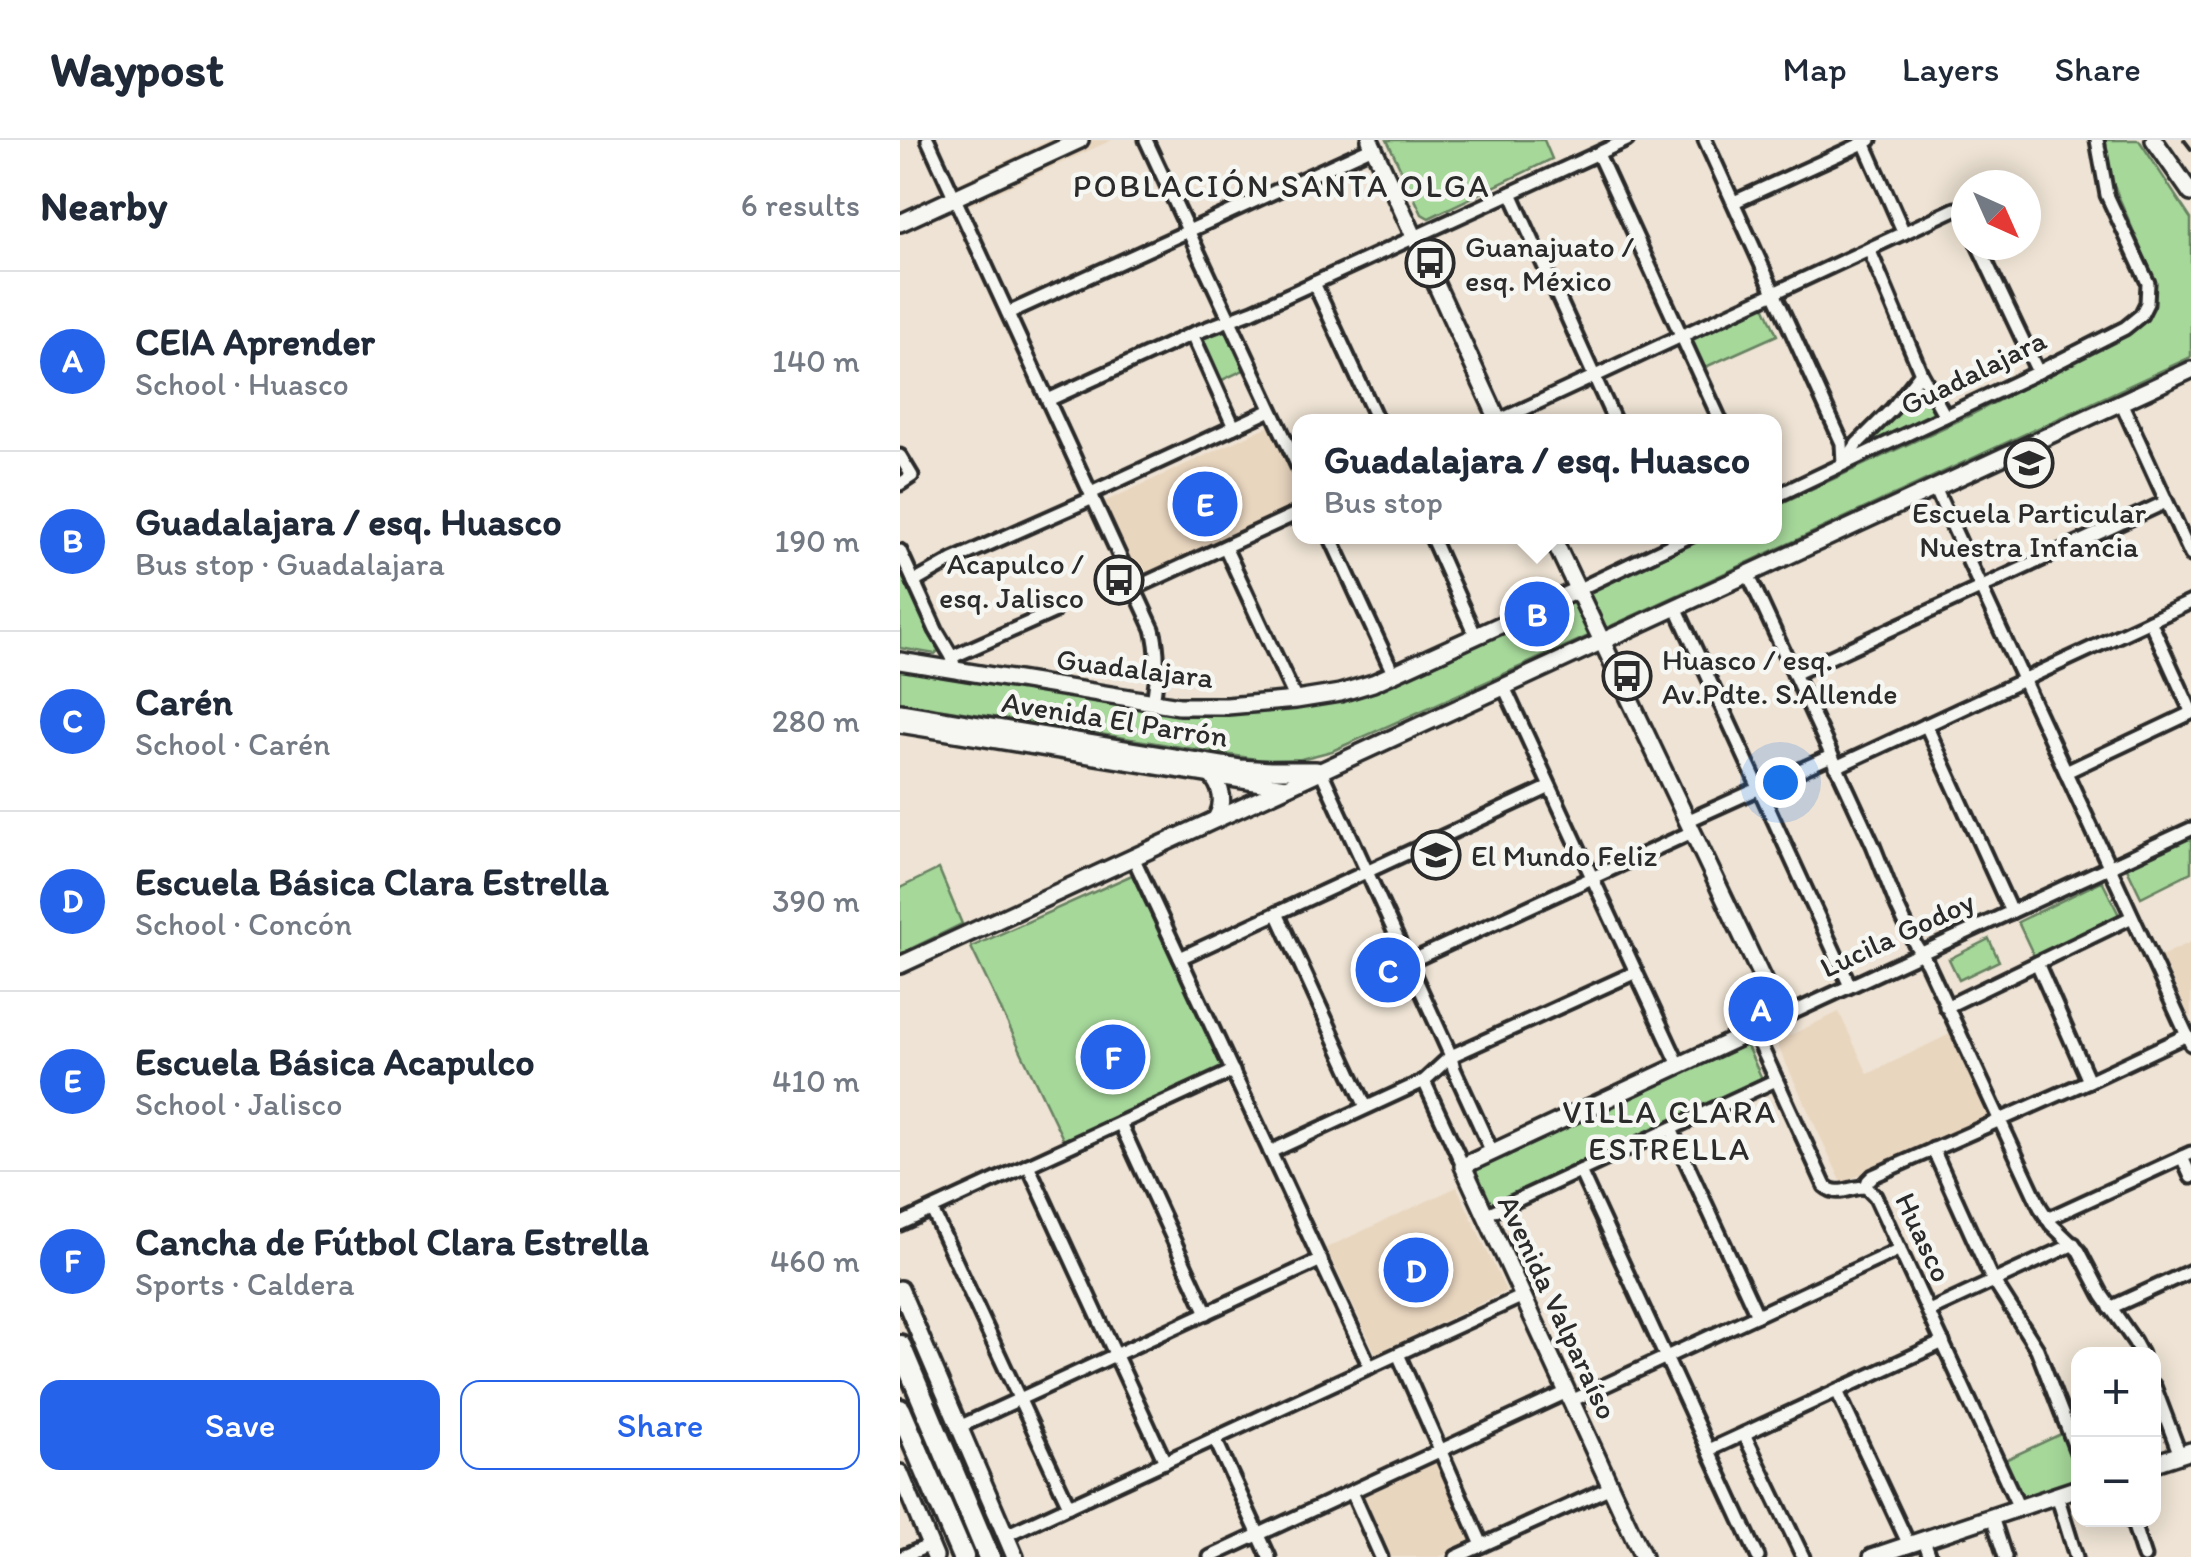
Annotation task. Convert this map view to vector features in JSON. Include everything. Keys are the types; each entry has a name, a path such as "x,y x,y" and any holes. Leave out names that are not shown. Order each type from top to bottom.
{"highway":[{"path":"900,1346 990,1557"},
{"path":"900,1410 963,1557"}],"street":[{"path":"928,140 1153,629 1158,648 1154,703"},
{"path":"900,223 1080,140"},
{"path":"1146,140 1292,454"},
{"path":"1048,400 1192,334 1253,312 1627,140"},
{"path":"1705,140 1842,443 1843,464"},
{"name":"Guadalajara","path":"1782,493 2125,328 2144,310 2149,297 2148,283 2107,195 2097,140"},
{"path":"2154,140 2191,194"},
{"path":"1734,202 1865,141 1904,233"},
{"path":"1008,312 1371,144 1495,414"},
{"path":"1598,154 1717,414"},
{"path":"1510,194 1611,414"},
{"path":"1513,414 1951,211"},
{"path":"1869,249 1922,373 1945,416"},
{"path":"1985,260 2038,372"},
{"path":"1314,283 1374,414"},
{"path":"1192,334 1234,427"},
{"path":"900,965 2191,370"},
{"name":"Guadalajara","path":"1843,464 1856,444 1922,373"},
{"path":"2121,402 2191,555"},
{"path":"914,582 1271,410"},
{"path":"900,456 912,476 900,484"},
{"path":"1866,1187 1870,1178 1933,1149 2189,1040 1934,488"},
{"path":"1794,674 2166,502"},
{"path":"1135,588 1292,516"},
{"path":"1334,544 1394,675"},
{"path":"1434,544 1476,636"},
{"path":"1556,544 1781,1018"},
{"name":"Guadalajara","path":"900,661 954,664 1154,703 1199,707 1296,700 1357,688 1394,675 1577,590 1664,544"},
{"path":"1225,546 1296,700"},
{"path":"900,551 954,664 1053,612"},
{"path":"1748,574 1898,908 2047,1219 2074,1244 2137,1347"},
{"path":"1409,962 1592,878 1759,789 1926,725 2191,602"},
{"path":"1676,607 1850,986"},
{"path":"2066,772 2191,712 2150,622"},
{"path":"1504,687 1679,1065"},
{"name":"Avenida El Parrón","path":"900,712 1240,768 1321,771"},
{"name":"Avenida El Parrón","path":"900,724 1286,787"},
{"path":"1926,725 2012,912"},
{"path":"1321,771 1492,1152"},
{"path":"1210,774 1222,797 1216,819"},
{"path":"1180,958 1550,787"},
{"name":"Lucila Godoy","path":"1463,1166 2191,829"},
{"path":"1133,857 1370,1367"},
{"path":"1277,913 1366,1107"},
{"path":"1946,1007 2132,917"},
{"path":"2038,963 2089,1081"},
{"path":"1270,1152 1424,1081 1451,1056 1636,972"},
{"name":"Huasco","path":"1754,1031 1827,1189 1839,1193 1866,1187 1876,1196 2019,1508"},
{"path":"900,1224 1233,1072"},
{"path":"1485,1215 1776,1080"},
{"name":"Avenida Valparaíso","path":"1424,1081 1644,1557"},
{"path":"1120,1123 1206,1313"},
{"path":"1671,1129 1757,1315"},
{"path":"1933,1149 1994,1281 2037,1349 2071,1438"},
{"path":"2047,1219 2186,1155 2191,1177"},
{"path":"1028,1166 1165,1462"},
{"path":"1580,1171 1758,1557"},
{"path":"932,1210 1069,1506"},
{"path":"1928,1311 2074,1244"},
{"path":"1210,1557 1440,1451 1666,1357 1900,1249"},
{"path":"959,1427 1320,1260"},
{"path":"2110,1308 2191,1271"},
{"path":"900,1289 1015,1557"},
{"path":"1006,1535 1523,1296"},
{"path":"1709,1450 1943,1342"},
{"path":"1398,1354 1482,1545"},
{"path":"1837,1391 1917,1542 1930,1557"},
{"path":"2161,1400 2188,1454 2161,1461"},
{"path":"1744,1434 1803,1557"},
{"path":"1215,1439 1269,1557"},
{"path":"901,1481 933,1551 902,1557"},
{"path":"1456,1557 1611,1487"},
{"path":"1872,1557 2071,1491"},
{"path":"1352,1492 1381,1557"},
{"path":"2057,1496 2076,1557"},
{"path":"1992,1517 2005,1557"},
{"path":"2134,1527 2144,1557"}],"shaded area":[{"path":"1050,140 1112,140 965,207 955,185"},
{"path":"1271,425 1292,473 1292,511 1139,582 1102,503"},
{"path":"2191,942 2191,1020 2161,956"},
{"path":"1839,1012 1868,1074 1950,1034 1988,1117 1842,1183 1776,1042"},
{"path":"1457,1187 1506,1291 1376,1354 1326,1248"},
{"path":"1437,1458 1474,1542 1439,1557 1389,1557 1359,1494"}],"green space":[{"path":"1387,140 1544,140 1552,159 1429,218 1422,214"},
{"path":"2103,140 2139,140 2191,219 2191,357 1332,751 1301,759 1262,760 900,702 900,666 1187,714 1283,710 1352,697 1395,680 1693,544 1782,544 1782,503 1971,415 2131,331 2141,321 2151,304 2156,283 2108,172"},
{"path":"1763,303 1777,335 1701,369 1687,337"},
{"path":"1226,326 1246,369 1220,381 1198,336"},
{"path":"1920,383 1935,415 1863,446"},
{"path":"900,563 941,648 935,654 900,648"},
{"path":"2191,835 2191,872 2141,897 2126,866"},
{"path":"939,869 962,924 900,954 900,888"},
{"path":"1132,875 1223,1070 1065,1143 971,947"},
{"path":"2102,881 2119,915 2034,956 2018,922"},
{"path":"1989,939 1999,961 1959,980 1949,959"},
{"path":"1745,1042 1763,1081 1490,1205 1472,1166"},
{"path":"2063,1433 2071,1453 2071,1482 2020,1498 2005,1460"}],"railway":[{"path":"2184,140 2191,149"}],"place":[{"name":"Guanajuato / esq. México","path":"1430,263"},
{"name":"Escuela Particular Nuestra Infancia","path":"2029,463"},
{"name":"Escuela Básica Acapulco","path":"1205,504"},
{"name":"Acapulco / esq. Jalisco","path":"1119,580"},
{"name":"Guadalajara / esq. Huasco","path":"1537,614"},
{"name":"Huasco / esq. Av.Pdte. S.Allende","path":"1627,676"},
{"name":"El Mundo Feliz","path":"1436,855"},
{"name":"Carén","path":"1388,970"},
{"name":"CEIA Aprender","path":"1761,1009"},
{"name":"Cancha de Fútbol Clara Estrella","path":"1113,1057"},
{"name":"Escuela Básica Clara Estrella","path":"1416,1270"}],"district":[{"name":"POBLACIÓN SANTA OLGA","path":"1282,186"},
{"name":"VILLA CLARA ESTRELLA","path":"1670,1130"}]}
